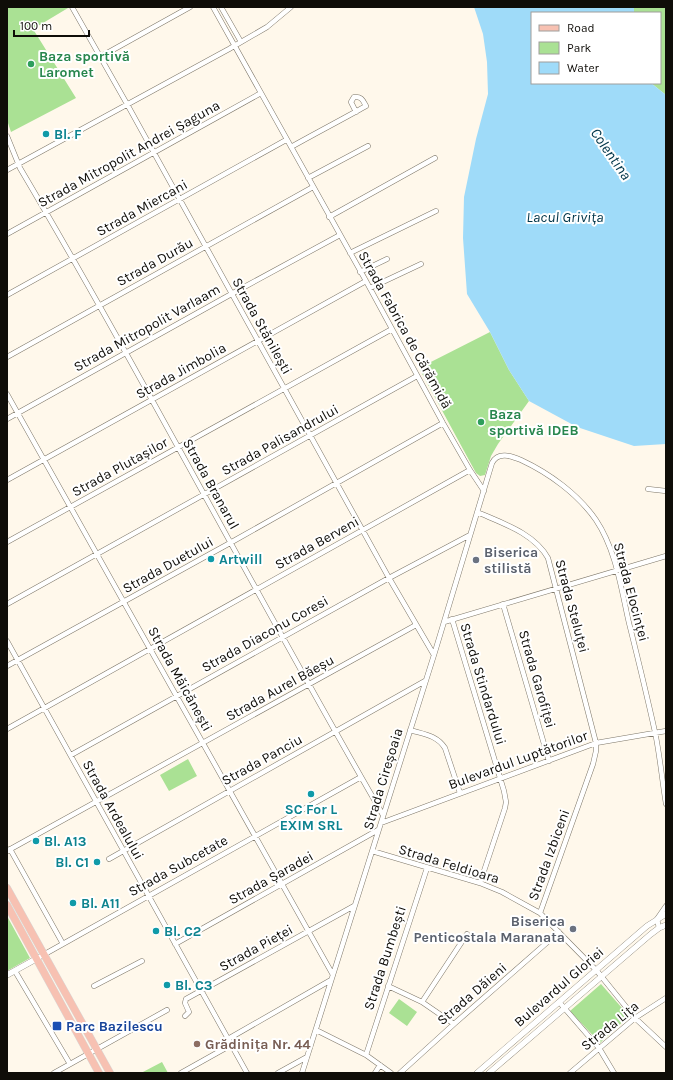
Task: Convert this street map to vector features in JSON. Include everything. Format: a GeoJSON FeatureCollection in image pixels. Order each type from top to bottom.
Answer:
{"type":"FeatureCollection","features":[{"type":"Feature","properties":{"kind":"main road"},"geometry":{"type":"LineString","coordinates":[[7,888],[110,1073]]}},
{"type":"Feature","properties":{"kind":"main road"},"geometry":{"type":"LineString","coordinates":[[7,905],[99,1073]]}},
{"type":"Feature","properties":{"kind":"street"},"geometry":{"type":"LineString","coordinates":[[73,9],[80,7]]}},
{"type":"Feature","properties":{"kind":"street"},"geometry":{"type":"LineString","coordinates":[[100,57],[190,7]]}},
{"type":"Feature","properties":{"kind":"street","name":"Strada Fabrica de Cărămidă"},"geometry":{"type":"LineString","coordinates":[[213,7],[286,140],[331,215],[340,235],[443,423],[484,491]]}},
{"type":"Feature","properties":{"kind":"street"},"geometry":{"type":"LineString","coordinates":[[221,7],[241,42]]}},
{"type":"Feature","properties":{"kind":"street"},"geometry":{"type":"LineString","coordinates":[[7,170],[235,46],[267,26],[291,7]]}},
{"type":"Feature","properties":{"kind":"street","name":"Strada Stănilești"},"geometry":{"type":"LineString","coordinates":[[73,9],[180,199],[205,247],[362,530],[434,655]]}},
{"type":"Feature","properties":{"kind":"street","name":"Strada Mitropolit Andrei Șaguna"},"geometry":{"type":"LineString","coordinates":[[7,234],[261,93]]}},
{"type":"Feature","properties":{"kind":"street"},"geometry":{"type":"LineString","coordinates":[[290,147],[356,112]]}},
{"type":"Feature","properties":{"kind":"street","name":"Strada Branarul"},"geometry":{"type":"LineString","coordinates":[[7,136],[18,164],[126,353],[230,543],[383,815]]}},
{"type":"Feature","properties":{"kind":"street","name":"Strada Miercani"},"geometry":{"type":"LineString","coordinates":[[7,295],[286,140]]}},
{"type":"Feature","properties":{"kind":"street"},"geometry":{"type":"LineString","coordinates":[[308,178],[368,146]]}},
{"type":"Feature","properties":{"kind":"street"},"geometry":{"type":"LineString","coordinates":[[331,215],[434,158]]}},
{"type":"Feature","properties":{"kind":"street","name":"Strada Durău"},"geometry":{"type":"LineString","coordinates":[[7,357],[313,187]]}},
{"type":"Feature","properties":{"kind":"street"},"geometry":{"type":"LineString","coordinates":[[350,253],[436,211]]}},
{"type":"Feature","properties":{"kind":"street","name":"Strada Mitropolit Varlaam"},"geometry":{"type":"LineString","coordinates":[[7,419],[340,235]]}},
{"type":"Feature","properties":{"kind":"street"},"geometry":{"type":"LineString","coordinates":[[360,272],[387,259]]}},
{"type":"Feature","properties":{"kind":"street"},"geometry":{"type":"LineString","coordinates":[[370,288],[421,264]]}},
{"type":"Feature","properties":{"kind":"street","name":"Strada Jimbolia"},"geometry":{"type":"LineString","coordinates":[[7,480],[366,281]]}},
{"type":"Feature","properties":{"kind":"street","name":"Strada Plutașilor"},"geometry":{"type":"LineString","coordinates":[[7,542],[392,329]]}},
{"type":"Feature","properties":{"kind":"street","name":"Strada Palisandrului"},"geometry":{"type":"LineString","coordinates":[[7,604],[417,376]]}},
{"type":"Feature","properties":{"kind":"street","name":"Strada Măicănești"},"geometry":{"type":"LineString","coordinates":[[7,394],[230,790],[308,931],[332,978]]}},
{"type":"Feature","properties":{"kind":"street","name":"Strada Duetului"},"geometry":{"type":"LineString","coordinates":[[7,666],[443,423]]}},
{"type":"Feature","properties":{"kind":"street","name":"Strada Elocinței"},"geometry":{"type":"LineString","coordinates":[[484,491],[494,458],[500,455],[509,456],[520,460],[544,473],[560,484],[588,509],[603,533],[617,570],[655,733],[666,804]]}},
{"type":"Feature","properties":{"kind":"street","name":"Strada Berveni"},"geometry":{"type":"LineString","coordinates":[[7,729],[470,470]]}},
{"type":"Feature","properties":{"kind":"street"},"geometry":{"type":"LineString","coordinates":[[648,489],[666,491]]}},
{"type":"Feature","properties":{"kind":"street","name":"Strada Cireșoaia"},"geometry":{"type":"LineString","coordinates":[[302,1073],[434,655],[484,491]]}},
{"type":"Feature","properties":{"kind":"street","name":"Strada Steluței"},"geometry":{"type":"LineString","coordinates":[[477,512],[518,530],[532,539],[541,547],[548,558],[596,743]]}},
{"type":"Feature","properties":{"kind":"street","name":"Strada Diaconu Coresi"},"geometry":{"type":"LineString","coordinates":[[71,756],[283,636],[470,534]]}},
{"type":"Feature","properties":{"kind":"street"},"geometry":{"type":"LineString","coordinates":[[444,622],[666,556]]}},
{"type":"Feature","properties":{"kind":"street","name":"Strada Garofiței"},"geometry":{"type":"LineString","coordinates":[[503,604],[549,761]]}},
{"type":"Feature","properties":{"kind":"street","name":"Strada Stindardului"},"geometry":{"type":"LineString","coordinates":[[452,619],[505,796],[505,808],[480,883]]}},
{"type":"Feature","properties":{"kind":"street","name":"Strada Aurel Băeșu"},"geometry":{"type":"LineString","coordinates":[[8,850],[416,625]]}},
{"type":"Feature","properties":{"kind":"street","name":"Strada Ardealului"},"geometry":{"type":"LineString","coordinates":[[7,641],[247,1073]]}},
{"type":"Feature","properties":{"kind":"street","name":"Strada Panciu"},"geometry":{"type":"LineString","coordinates":[[108,859],[425,681]]}},
{"type":"Feature","properties":{"kind":"street"},"geometry":{"type":"LineString","coordinates":[[410,730],[436,738],[442,743],[460,793]]}},
{"type":"Feature","properties":{"kind":"street","name":"Bulevardul Luptătorilor"},"geometry":{"type":"LineString","coordinates":[[381,823],[596,743],[666,732]]}},
{"type":"Feature","properties":{"kind":"street","name":"Strada Izbiceni"},"geometry":{"type":"LineString","coordinates":[[596,743],[592,770],[540,913],[597,971],[635,1018],[666,1047]]}},
{"type":"Feature","properties":{"kind":"street","name":"Strada Subcetate"},"geometry":{"type":"LineString","coordinates":[[7,975],[361,777]]}},
{"type":"Feature","properties":{"kind":"street","name":"Strada Șaradei"},"geometry":{"type":"LineString","coordinates":[[175,944],[378,830]]}},
{"type":"Feature","properties":{"kind":"street"},"geometry":{"type":"LineString","coordinates":[[8,850],[63,944]]}},
{"type":"Feature","properties":{"kind":"street","name":"Strada Feldioara"},"geometry":{"type":"LineString","coordinates":[[372,851],[480,883],[502,892],[540,913]]}},
{"type":"Feature","properties":{"kind":"street","name":"Strada Bumbești"},"geometry":{"type":"LineString","coordinates":[[366,1056],[426,868]]}},
{"type":"Feature","properties":{"kind":"street","name":"Strada Pieței"},"geometry":{"type":"LineString","coordinates":[[185,1016],[189,1012],[185,1001],[354,906]]}},
{"type":"Feature","properties":{"kind":"street"},"geometry":{"type":"LineString","coordinates":[[659,928],[657,919],[666,906]]}},
{"type":"Feature","properties":{"kind":"street","name":"Bulevardul Gloriei"},"geometry":{"type":"LineString","coordinates":[[489,1073],[597,971],[657,919],[666,914]]}},
{"type":"Feature","properties":{"kind":"street","name":"Bulevardul Gloriei"},"geometry":{"type":"LineString","coordinates":[[477,1073],[601,976],[645,938],[666,925]]}},
{"type":"Feature","properties":{"kind":"street","name":"Strada Dăieni"},"geometry":{"type":"LineString","coordinates":[[400,1073],[559,932]]}},
{"type":"Feature","properties":{"kind":"street"},"geometry":{"type":"LineString","coordinates":[[422,1002],[467,934]]}},
{"type":"Feature","properties":{"kind":"street"},"geometry":{"type":"LineString","coordinates":[[94,986],[142,961]]}},
{"type":"Feature","properties":{"kind":"street"},"geometry":{"type":"LineString","coordinates":[[15,970],[70,1064]]}},
{"type":"Feature","properties":{"kind":"street"},"geometry":{"type":"LineString","coordinates":[[228,1039],[332,978]]}},
{"type":"Feature","properties":{"kind":"street"},"geometry":{"type":"LineString","coordinates":[[388,986],[422,1002],[454,1024]]}},
{"type":"Feature","properties":{"kind":"street","name":"Strada Lița"},"geometry":{"type":"LineString","coordinates":[[570,1073],[635,1018],[666,998]]}},
{"type":"Feature","properties":{"kind":"street"},"geometry":{"type":"LineString","coordinates":[[562,1005],[599,1048],[614,1073]]}},
{"type":"Feature","properties":{"kind":"street"},"geometry":{"type":"LineString","coordinates":[[54,1073],[167,1010]]}},
{"type":"Feature","properties":{"kind":"street"},"geometry":{"type":"LineString","coordinates":[[316,1030],[366,1056],[391,1073]]}},
{"type":"Feature","properties":{"kind":"street"},"geometry":{"type":"LineString","coordinates":[[181,1073],[231,1045]]}},
{"type":"Feature","properties":{"kind":"street"},"geometry":{"type":"LineString","coordinates":[[278,1073],[307,1057]]}},
{"type":"Feature","properties":{"kind":"street"},"geometry":{"type":"LineString","coordinates":[[375,1073],[380,1065]]}},
{"type":"Feature","properties":{"kind":"green space","name":"Baza sportivă Laromet"},"geometry":{"type":"Polygon","coordinates":[[[7,7],[68,8],[33,29],[76,98],[11,132],[7,120],[7,7]]]}},
{"type":"Feature","properties":{"kind":"green space"},"geometry":{"type":"Polygon","coordinates":[[[634,7],[666,7],[666,95],[652,84],[661,84],[661,12],[634,12],[634,7]]]}},
{"type":"Feature","properties":{"kind":"green space","name":"Baza sportivă IDEB"},"geometry":{"type":"Polygon","coordinates":[[[490,332],[509,370],[529,401],[498,444],[491,456],[485,475],[480,476],[476,473],[419,368],[490,332]]]}},
{"type":"Feature","properties":{"kind":"green space"},"geometry":{"type":"Polygon","coordinates":[[[188,759],[197,776],[169,791],[160,775],[188,759]]]}},
{"type":"Feature","properties":{"kind":"green space"},"geometry":{"type":"Polygon","coordinates":[[[7,916],[30,958],[7,971],[7,916]]]}},
{"type":"Feature","properties":{"kind":"green space"},"geometry":{"type":"Polygon","coordinates":[[[601,984],[629,1016],[600,1043],[570,1011],[601,984]]]}},
{"type":"Feature","properties":{"kind":"green space"},"geometry":{"type":"Polygon","coordinates":[[[399,999],[417,1012],[407,1026],[389,1013],[399,999]]]}},
{"type":"Feature","properties":{"kind":"green space"},"geometry":{"type":"Polygon","coordinates":[[[162,1062],[168,1073],[141,1073],[162,1062]]]}},
{"type":"Feature","properties":{"kind":"water","name":"Lacul Grivița"},"geometry":{"type":"Polygon","coordinates":[[[474,7],[634,7],[634,12],[531,12],[531,84],[652,84],[666,95],[666,444],[634,446],[577,427],[529,401],[509,370],[490,332],[467,294],[463,238],[464,197],[476,139],[488,94],[487,62],[483,34],[474,7]]]}},
{"type":"Feature","properties":{"kind":"place","name":"Baza sportivă Laromet"},"geometry":{"type":"Point","coordinates":[31,64]}},
{"type":"Feature","properties":{"kind":"place","name":"Bl. F"},"geometry":{"type":"Point","coordinates":[46,134]}},
{"type":"Feature","properties":{"kind":"place","name":"Baza sportivă IDEB"},"geometry":{"type":"Point","coordinates":[481,422]}},
{"type":"Feature","properties":{"kind":"place","name":"Artwill"},"geometry":{"type":"Point","coordinates":[211,559]}},
{"type":"Feature","properties":{"kind":"place","name":"Biserica stilistă"},"geometry":{"type":"Point","coordinates":[476,560]}},
{"type":"Feature","properties":{"kind":"place","name":"SC For L EXIM SRL"},"geometry":{"type":"Point","coordinates":[311,794]}},
{"type":"Feature","properties":{"kind":"place","name":"Bl. A13"},"geometry":{"type":"Point","coordinates":[36,841]}},
{"type":"Feature","properties":{"kind":"place","name":"Bl. C1"},"geometry":{"type":"Point","coordinates":[97,862]}},
{"type":"Feature","properties":{"kind":"place","name":"Bl. A11"},"geometry":{"type":"Point","coordinates":[73,903]}},
{"type":"Feature","properties":{"kind":"place","name":"Biserica Penticostala Maranata"},"geometry":{"type":"Point","coordinates":[573,929]}},
{"type":"Feature","properties":{"kind":"place","name":"Bl. C2"},"geometry":{"type":"Point","coordinates":[156,931]}},
{"type":"Feature","properties":{"kind":"place","name":"Bl. C3"},"geometry":{"type":"Point","coordinates":[167,985]}},
{"type":"Feature","properties":{"kind":"place","name":"Parc Bazilescu"},"geometry":{"type":"Point","coordinates":[57,1026]}},
{"type":"Feature","properties":{"kind":"place","name":"Grădinița Nr. 44"},"geometry":{"type":"Point","coordinates":[197,1044]}},
{"type":"Feature","properties":{"kind":"water label","name":"Colentina"},"geometry":{"type":"Point","coordinates":[611,154]}}]}
